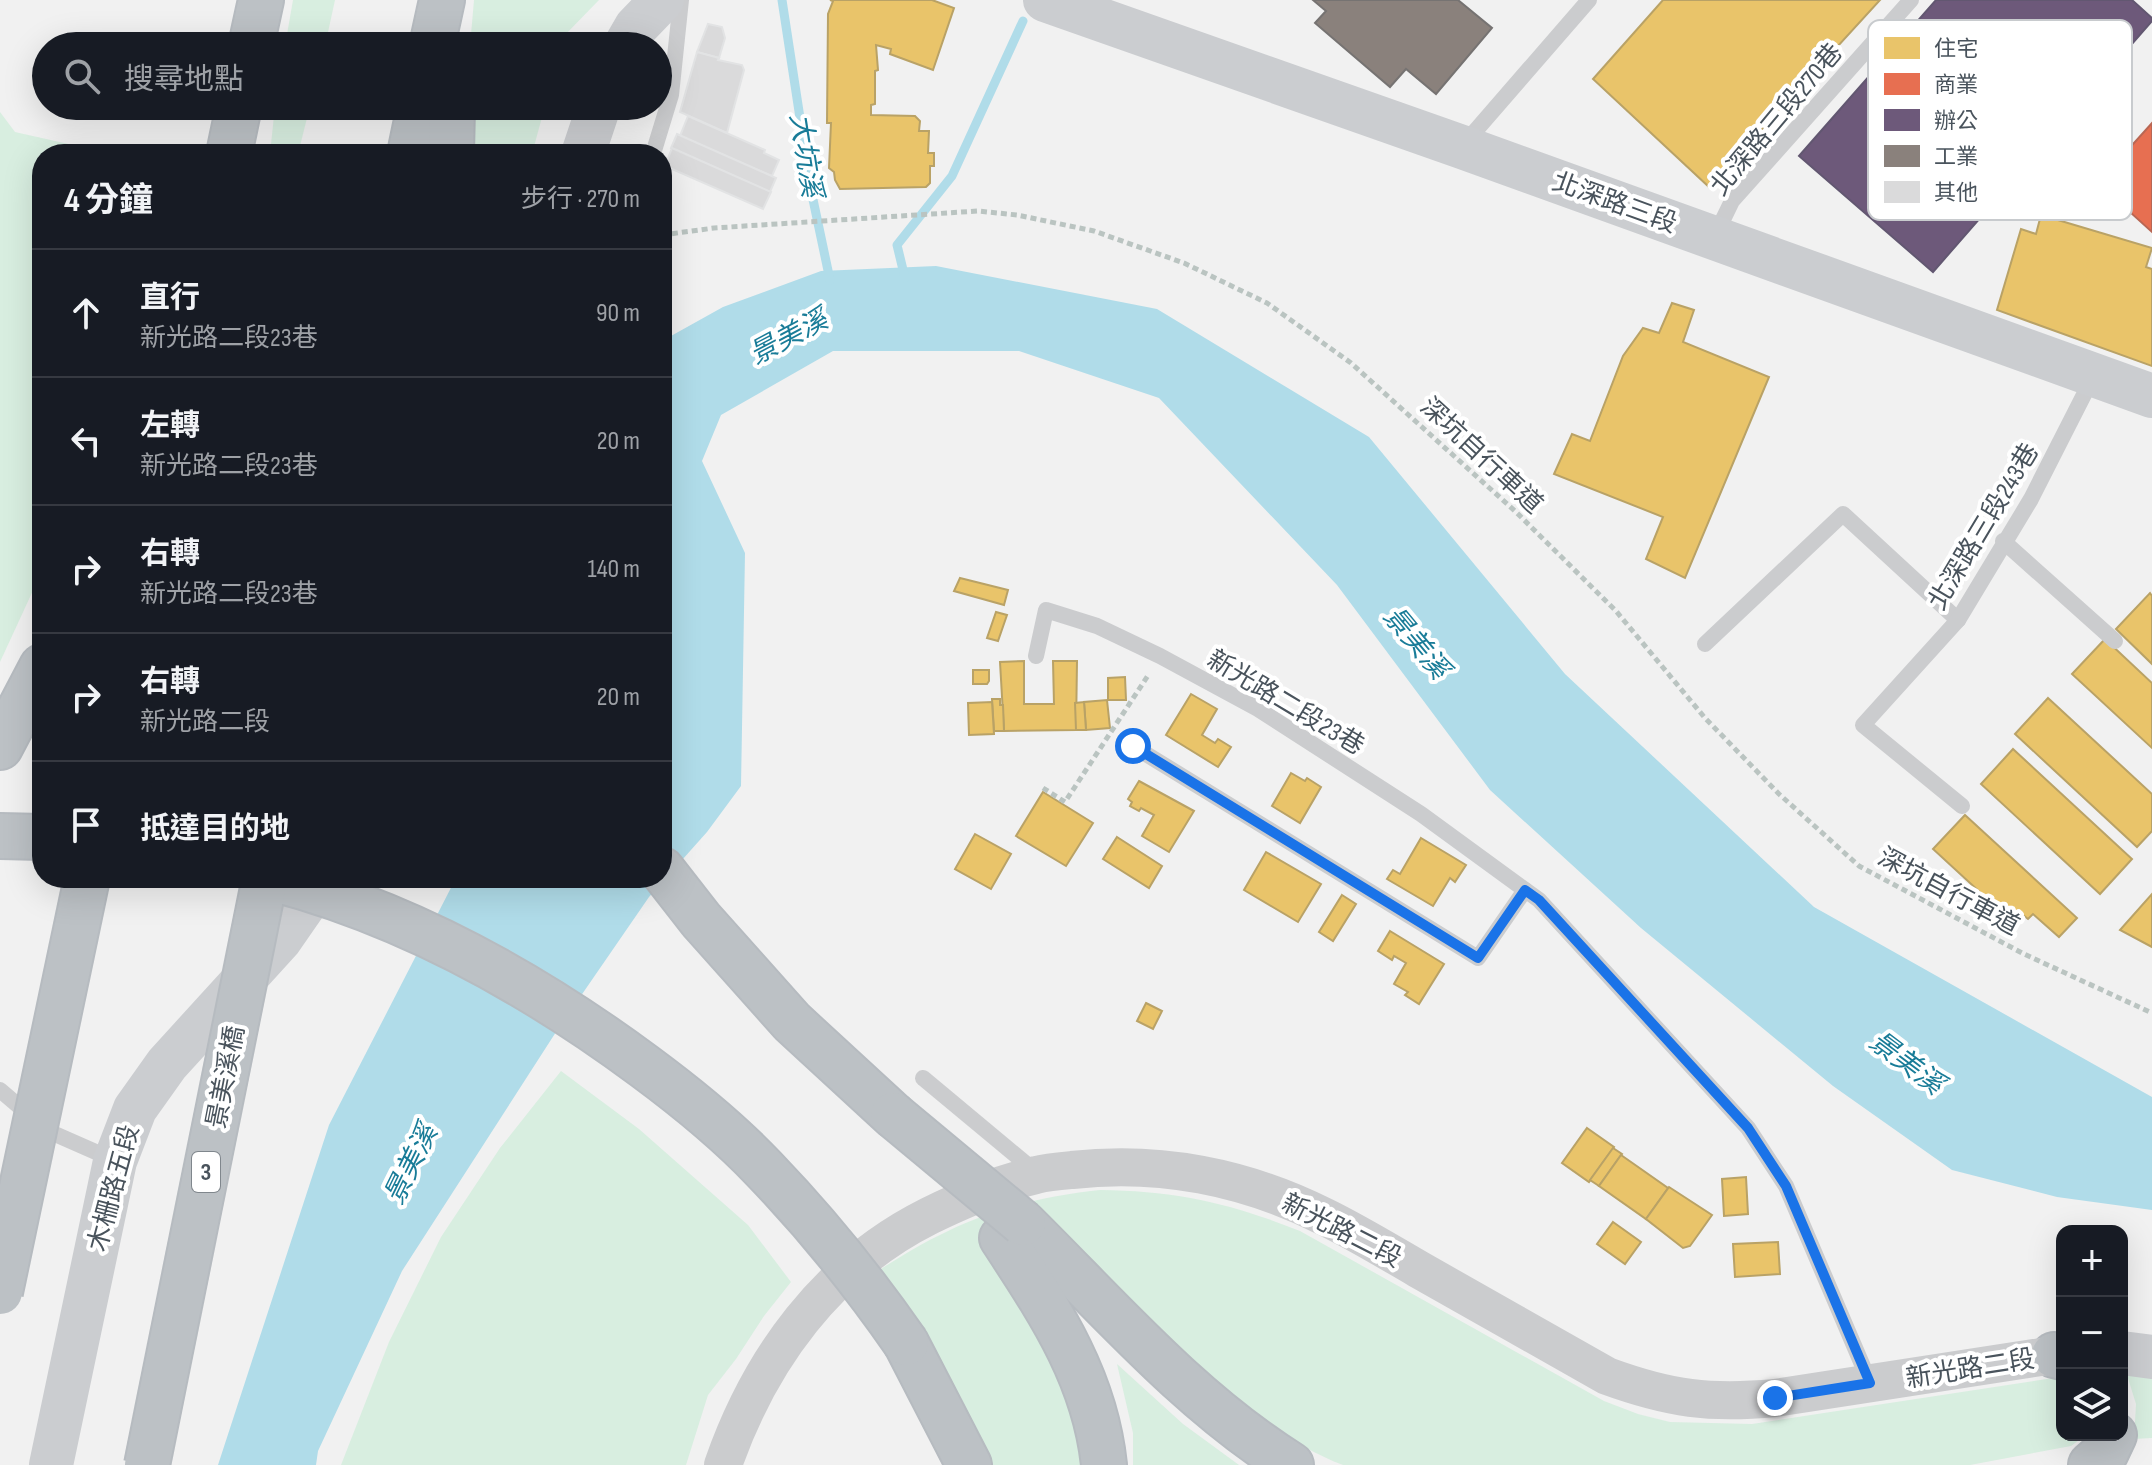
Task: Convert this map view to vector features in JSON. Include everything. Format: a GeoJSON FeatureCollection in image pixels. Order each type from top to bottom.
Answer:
{"type":"FeatureCollection","features":[{"type":"Feature","properties":{"kind":"highway"},"geometry":{"type":"LineString","coordinates":[[254,32],[261,0]]}},
{"type":"Feature","properties":{"kind":"highway"},"geometry":{"type":"LineString","coordinates":[[435,32],[442,0]]}},
{"type":"Feature","properties":{"kind":"highway"},"geometry":{"type":"LineString","coordinates":[[459,32],[463,0]]}},
{"type":"Feature","properties":{"kind":"highway"},"geometry":{"type":"LineString","coordinates":[[231,144],[236,120]]}},
{"type":"Feature","properties":{"kind":"highway"},"geometry":{"type":"LineString","coordinates":[[412,144],[417,120]]}},
{"type":"Feature","properties":{"kind":"highway"},"geometry":{"type":"LineString","coordinates":[[451,144],[452,120]]}},
{"type":"Feature","properties":{"kind":"highway"},"geometry":{"type":"LineString","coordinates":[[0,747],[32,686]]}},
{"type":"Feature","properties":{"kind":"highway"},"geometry":{"type":"LineString","coordinates":[[0,836],[32,837]]}},
{"type":"Feature","properties":{"kind":"highway"},"geometry":{"type":"LineString","coordinates":[[672,883],[792,1022],[1012,1230],[1253,1441],[1291,1465]]}},
{"type":"Feature","properties":{"kind":"highway"},"geometry":{"type":"LineString","coordinates":[[0,1292],[85,888]]}},
{"type":"Feature","properties":{"kind":"highway","name":"景美溪橋"},"geometry":{"type":"LineString","coordinates":[[147,1465],[263,888]]}},
{"type":"Feature","properties":{"kind":"highway"},"geometry":{"type":"LineString","coordinates":[[309,888],[458,949],[532,990],[688,1099],[762,1166],[815,1224],[874,1297],[906,1343],[969,1465]]}},
{"type":"Feature","properties":{"kind":"highway"},"geometry":{"type":"LineString","coordinates":[[1012,1230],[1085,1383],[1104,1465]]}},
{"type":"Feature","properties":{"kind":"highway"},"geometry":{"type":"LineString","coordinates":[[2091,1465],[2106,1452],[2111,1441]]}},
{"type":"Feature","properties":{"kind":"main road"},"geometry":{"type":"LineString","coordinates":[[633,32],[662,0]]}},
{"type":"Feature","properties":{"kind":"main road","name":"北深路三段"},"geometry":{"type":"LineString","coordinates":[[1060,5],[2152,396]]}},
{"type":"Feature","properties":{"kind":"main road"},"geometry":{"type":"LineString","coordinates":[[586,144],[594,120]]}},
{"type":"Feature","properties":{"kind":"main road","name":"木柵路五段"},"geometry":{"type":"LineString","coordinates":[[51,1465],[115,1161],[135,1109],[167,1064],[280,940],[316,888]]}},
{"type":"Feature","properties":{"kind":"main road"},"geometry":{"type":"LineString","coordinates":[[2128,1354],[2152,1357]]}},
{"type":"Feature","properties":{"kind":"street","name":"新光路二段"},"geometry":{"type":"LineString","coordinates":[[723,1465],[747,1405],[782,1344],[832,1285],[866,1254],[915,1224],[973,1195],[1038,1174],[1101,1167],[1163,1168],[1212,1175],[1264,1191],[1323,1215],[1607,1376],[1686,1399],[1731,1402],[1775,1398],[2056,1355]]}},
{"type":"Feature","properties":{"kind":"lane"},"geometry":{"type":"LineString","coordinates":[[672,86],[681,0]]}},
{"type":"Feature","properties":{"kind":"lane"},"geometry":{"type":"LineString","coordinates":[[1462,147],[1589,0]]}},
{"type":"Feature","properties":{"kind":"lane","name":"北深路三段270巷"},"geometry":{"type":"LineString","coordinates":[[1893,20],[1911,0]]}},
{"type":"Feature","properties":{"kind":"lane","name":"北深路三段270巷"},"geometry":{"type":"LineString","coordinates":[[1715,238],[1732,201],[1868,48]]}},
{"type":"Feature","properties":{"kind":"lane"},"geometry":{"type":"LineString","coordinates":[[656,144],[663,120]]}},
{"type":"Feature","properties":{"kind":"lane","name":"北深路三段243巷"},"geometry":{"type":"LineString","coordinates":[[1962,806],[1863,725],[1958,620],[2031,499],[2094,376]]}},
{"type":"Feature","properties":{"kind":"lane"},"geometry":{"type":"LineString","coordinates":[[1705,644],[1843,514],[1958,620]]}},
{"type":"Feature","properties":{"kind":"lane"},"geometry":{"type":"LineString","coordinates":[[2003,541],[2115,641]]}},
{"type":"Feature","properties":{"kind":"lane","name":"新光路二段23巷"},"geometry":{"type":"LineString","coordinates":[[1036,656],[1046,610],[1097,626],[1160,656],[1258,709],[1421,814],[1539,900],[1748,1128],[1786,1186],[1870,1383]]}},
{"type":"Feature","properties":{"kind":"lane"},"geometry":{"type":"LineString","coordinates":[[1133,746],[1478,958],[1525,890]]}},
{"type":"Feature","properties":{"kind":"lane"},"geometry":{"type":"LineString","coordinates":[[923,1078],[1038,1174]]}},
{"type":"Feature","properties":{"kind":"lane"},"geometry":{"type":"LineString","coordinates":[[0,1090],[48,1131],[115,1161]]}},
{"type":"Feature","properties":{"kind":"path","name":"深坑自行車道"},"geometry":{"type":"LineString","coordinates":[[672,234],[714,228],[978,211],[1017,215],[1094,231],[1184,263],[1267,303],[1351,363],[1516,512],[1616,611],[1705,718],[1779,794],[1859,866],[2024,954],[2152,1013]]}},
{"type":"Feature","properties":{"kind":"path"},"geometry":{"type":"LineString","coordinates":[[1043,788],[1065,802],[1160,656]]}},
{"type":"Feature","properties":{"kind":"green space"},"geometry":{"type":"Polygon","coordinates":[[[293,0],[335,0],[328,32],[287,32],[293,0]]]}},
{"type":"Feature","properties":{"kind":"green space"},"geometry":{"type":"Polygon","coordinates":[[[474,0],[599,0],[568,32],[471,32],[474,0]]]}},
{"type":"Feature","properties":{"kind":"green space"},"geometry":{"type":"Polygon","coordinates":[[[0,112],[15,132],[68,144],[32,144],[32,593],[0,662],[0,112]]]}},
{"type":"Feature","properties":{"kind":"green space"},"geometry":{"type":"Polygon","coordinates":[[[274,120],[306,120],[300,144],[271,144],[274,120]]]}},
{"type":"Feature","properties":{"kind":"green space"},"geometry":{"type":"Polygon","coordinates":[[[464,120],[541,120],[535,144],[464,144],[464,120]]]}},
{"type":"Feature","properties":{"kind":"green space"},"geometry":{"type":"Polygon","coordinates":[[[561,1071],[639,1129],[748,1225],[791,1282],[708,1395],[686,1465],[341,1465],[389,1342],[441,1237],[500,1148],[561,1071]]]}},
{"type":"Feature","properties":{"kind":"green space"},"geometry":{"type":"Polygon","coordinates":[[[1100,1190],[1178,1196],[1226,1206],[1300,1231],[1604,1401],[1670,1422],[1752,1424],[2056,1378],[2056,1441],[2078,1441],[2071,1446],[1970,1465],[1343,1465],[1287,1437],[1212,1380],[1040,1211],[1058,1370],[1081,1435],[1086,1465],[992,1465],[984,1447],[872,1275],[927,1242],[980,1217],[1067,1194],[1100,1190]]]}},
{"type":"Feature","properties":{"kind":"green space"},"geometry":{"type":"Polygon","coordinates":[[[1117,1364],[1183,1424],[1239,1465],[1133,1465],[1133,1433],[1117,1364]]]}},
{"type":"Feature","properties":{"kind":"green space"},"geometry":{"type":"Polygon","coordinates":[[[2128,1375],[2152,1378],[2152,1438],[2134,1439],[2136,1404],[2128,1375]]]}},
{"type":"Feature","properties":{"kind":"water","name":"景美溪"},"geometry":{"type":"Polygon","coordinates":[[[936,266],[1157,309],[1369,437],[1565,674],[1814,907],[2152,1097],[2152,1210],[2057,1197],[1952,1170],[1833,1086],[1641,928],[1490,790],[1337,585],[1159,398],[1019,351],[833,351],[721,415],[702,461],[745,553],[741,786],[707,832],[672,871],[672,335],[723,307],[821,271],[936,266]]]}},
{"type":"Feature","properties":{"kind":"water","name":"景美溪"},"geometry":{"type":"Polygon","coordinates":[[[451,888],[657,888],[556,1032],[402,1271],[318,1451],[316,1465],[218,1465],[329,1125],[451,888]]]}},
{"type":"Feature","properties":{"kind":"building: 住宅"},"geometry":{"type":"Polygon","coordinates":[[[830,0],[932,0],[954,8],[933,70],[890,54],[891,49],[876,45],[878,70],[875,71],[875,104],[871,105],[871,115],[915,116],[920,121],[919,131],[929,131],[928,153],[934,153],[934,166],[930,166],[930,183],[926,187],[840,189],[835,180],[834,172],[829,168],[831,123],[827,123],[828,14],[833,1],[830,0]]]}},
{"type":"Feature","properties":{"kind":"building: 住宅"},"geometry":{"type":"Polygon","coordinates":[[[1663,0],[1880,0],[1709,187],[1593,79],[1663,0]]]}},
{"type":"Feature","properties":{"kind":"building: 住宅"},"geometry":{"type":"Polygon","coordinates":[[[2040,220],[2058,220],[2152,248],[2146,267],[2152,269],[2152,366],[1997,310],[2021,229],[2036,234],[2040,220]]]}},
{"type":"Feature","properties":{"kind":"building: 住宅"},"geometry":{"type":"Polygon","coordinates":[[[1672,303],[1694,310],[1683,342],[1769,377],[1685,578],[1646,559],[1663,517],[1554,474],[1572,434],[1590,441],[1623,356],[1643,328],[1659,333],[1672,303]]]}},
{"type":"Feature","properties":{"kind":"building: 住宅"},"geometry":{"type":"Polygon","coordinates":[[[960,578],[1008,590],[1004,605],[954,591],[960,578]]]}},
{"type":"Feature","properties":{"kind":"building: 住宅"},"geometry":{"type":"Polygon","coordinates":[[[2150,593],[2152,596],[2152,664],[2116,629],[2150,593]]]}},
{"type":"Feature","properties":{"kind":"building: 住宅"},"geometry":{"type":"Polygon","coordinates":[[[996,612],[1007,615],[998,641],[987,638],[996,612]]]}},
{"type":"Feature","properties":{"kind":"building: 住宅"},"geometry":{"type":"Polygon","coordinates":[[[2105,639],[2152,683],[2152,748],[2072,674],[2105,639]]]}},
{"type":"Feature","properties":{"kind":"building: 住宅"},"geometry":{"type":"Polygon","coordinates":[[[1024,661],[1024,704],[1054,704],[1053,661],[1077,661],[1076,730],[1004,731],[1000,662],[1024,661]]]}},
{"type":"Feature","properties":{"kind":"building: 住宅"},"geometry":{"type":"Polygon","coordinates":[[[973,670],[989,670],[987,684],[973,684],[973,670]]]}},
{"type":"Feature","properties":{"kind":"building: 住宅"},"geometry":{"type":"Polygon","coordinates":[[[1125,677],[1126,700],[1108,700],[1108,678],[1125,677]]]}},
{"type":"Feature","properties":{"kind":"building: 住宅"},"geometry":{"type":"Polygon","coordinates":[[[1191,694],[1217,709],[1202,735],[1215,743],[1218,739],[1231,747],[1218,767],[1166,735],[1191,694]]]}},
{"type":"Feature","properties":{"kind":"building: 住宅"},"geometry":{"type":"Polygon","coordinates":[[[2048,698],[2152,794],[2152,831],[2137,847],[2015,734],[2048,698]]]}},
{"type":"Feature","properties":{"kind":"building: 住宅"},"geometry":{"type":"Polygon","coordinates":[[[992,699],[1000,699],[1000,705],[1003,705],[1004,731],[994,731],[992,699]]]}},
{"type":"Feature","properties":{"kind":"building: 住宅"},"geometry":{"type":"Polygon","coordinates":[[[1107,700],[1110,728],[1086,730],[1084,702],[1107,700]]]}},
{"type":"Feature","properties":{"kind":"building: 住宅"},"geometry":{"type":"Polygon","coordinates":[[[992,702],[994,734],[969,735],[968,703],[992,702]]]}},
{"type":"Feature","properties":{"kind":"building: 住宅"},"geometry":{"type":"Polygon","coordinates":[[[1084,702],[1086,730],[1076,730],[1075,703],[1084,702]]]}},
{"type":"Feature","properties":{"kind":"building: 住宅"},"geometry":{"type":"Polygon","coordinates":[[[2013,749],[2132,859],[2100,894],[1981,784],[2013,749]]]}},
{"type":"Feature","properties":{"kind":"building: 住宅"},"geometry":{"type":"Polygon","coordinates":[[[1291,773],[1321,787],[1300,823],[1272,806],[1291,773]]]}},
{"type":"Feature","properties":{"kind":"building: 住宅"},"geometry":{"type":"Polygon","coordinates":[[[1139,781],[1194,811],[1169,852],[1142,836],[1154,815],[1130,806],[1132,802],[1128,799],[1139,781]]]}},
{"type":"Feature","properties":{"kind":"building: 住宅"},"geometry":{"type":"Polygon","coordinates":[[[1043,792],[1093,823],[1066,866],[1016,836],[1043,792]]]}},
{"type":"Feature","properties":{"kind":"building: 住宅"},"geometry":{"type":"Polygon","coordinates":[[[1965,815],[2077,918],[2059,937],[2033,914],[2028,919],[2023,915],[2018,920],[2012,915],[2008,918],[1933,849],[1965,815]]]}},
{"type":"Feature","properties":{"kind":"building: 住宅"},"geometry":{"type":"Polygon","coordinates":[[[975,834],[1011,854],[991,889],[955,869],[975,834]]]}},
{"type":"Feature","properties":{"kind":"building: 住宅"},"geometry":{"type":"Polygon","coordinates":[[[1117,837],[1162,866],[1149,888],[1103,859],[1117,837]]]}},
{"type":"Feature","properties":{"kind":"building: 住宅"},"geometry":{"type":"Polygon","coordinates":[[[1421,838],[1466,865],[1455,882],[1450,878],[1433,906],[1387,879],[1393,870],[1400,874],[1421,838]]]}},
{"type":"Feature","properties":{"kind":"building: 住宅"},"geometry":{"type":"Polygon","coordinates":[[[1266,852],[1321,884],[1298,922],[1244,890],[1266,852]]]}},
{"type":"Feature","properties":{"kind":"building: 住宅"},"geometry":{"type":"Polygon","coordinates":[[[2152,894],[2152,947],[2120,930],[2152,894]]]}},
{"type":"Feature","properties":{"kind":"building: 住宅"},"geometry":{"type":"Polygon","coordinates":[[[1342,895],[1356,904],[1333,941],[1319,932],[1342,895]]]}},
{"type":"Feature","properties":{"kind":"building: 住宅"},"geometry":{"type":"Polygon","coordinates":[[[1390,931],[1444,964],[1419,1004],[1405,995],[1408,992],[1394,984],[1406,963],[1394,956],[1392,960],[1378,951],[1390,931]]]}},
{"type":"Feature","properties":{"kind":"building: 住宅"},"geometry":{"type":"Polygon","coordinates":[[[1146,1003],[1162,1011],[1153,1029],[1137,1021],[1146,1003]]]}},
{"type":"Feature","properties":{"kind":"building: 住宅"},"geometry":{"type":"Polygon","coordinates":[[[1587,1128],[1614,1147],[1589,1182],[1562,1163],[1587,1128]]]}},
{"type":"Feature","properties":{"kind":"building: 住宅"},"geometry":{"type":"Polygon","coordinates":[[[1613,1148],[1622,1154],[1599,1186],[1590,1180],[1613,1148]]]}},
{"type":"Feature","properties":{"kind":"building: 住宅"},"geometry":{"type":"Polygon","coordinates":[[[1621,1155],[1668,1188],[1646,1219],[1599,1186],[1621,1155]]]}},
{"type":"Feature","properties":{"kind":"building: 住宅"},"geometry":{"type":"Polygon","coordinates":[[[1746,1177],[1748,1214],[1724,1216],[1722,1179],[1746,1177]]]}},
{"type":"Feature","properties":{"kind":"building: 住宅"},"geometry":{"type":"Polygon","coordinates":[[[1669,1187],[1712,1215],[1690,1246],[1683,1248],[1646,1219],[1669,1187]]]}},
{"type":"Feature","properties":{"kind":"building: 住宅"},"geometry":{"type":"Polygon","coordinates":[[[1613,1222],[1641,1242],[1625,1264],[1597,1244],[1613,1222]]]}},
{"type":"Feature","properties":{"kind":"building: 住宅"},"geometry":{"type":"Polygon","coordinates":[[[1778,1242],[1780,1274],[1735,1277],[1733,1244],[1778,1242]]]}},
{"type":"Feature","properties":{"kind":"building: 商業"},"geometry":{"type":"Polygon","coordinates":[[[2152,123],[2152,232],[2132,214],[2132,145],[2152,123]]]}},
{"type":"Feature","properties":{"kind":"building: 辦公"},"geometry":{"type":"Polygon","coordinates":[[[1936,0],[2132,0],[2152,18],[2132,44],[2132,20],[1918,20],[1936,0]]]}},
{"type":"Feature","properties":{"kind":"building: 辦公"},"geometry":{"type":"Polygon","coordinates":[[[1868,77],[1868,216],[1799,156],[1868,77]]]}},
{"type":"Feature","properties":{"kind":"building: 辦公"},"geometry":{"type":"Polygon","coordinates":[[[1873,220],[1978,220],[1933,272],[1873,220]]]}},
{"type":"Feature","properties":{"kind":"building: 工業"},"geometry":{"type":"Polygon","coordinates":[[[1313,0],[1458,0],[1492,28],[1436,94],[1406,69],[1390,87],[1315,23],[1326,11],[1313,0]]]}},
{"type":"Feature","properties":{"kind":"building: 其他"},"geometry":{"type":"Polygon","coordinates":[[[708,24],[722,27],[725,38],[719,58],[697,52],[708,24]]]}},
{"type":"Feature","properties":{"kind":"building: 其他"},"geometry":{"type":"Polygon","coordinates":[[[697,52],[742,65],[744,70],[727,133],[680,112],[697,52]]]}},
{"type":"Feature","properties":{"kind":"building: 其他"},"geometry":{"type":"Polygon","coordinates":[[[688,116],[765,150],[764,153],[779,160],[772,176],[680,136],[688,116]]]}},
{"type":"Feature","properties":{"kind":"building: 其他"},"geometry":{"type":"Polygon","coordinates":[[[677,134],[776,178],[770,192],[672,148],[677,134]]]}},
{"type":"Feature","properties":{"kind":"building: 其他"},"geometry":{"type":"Polygon","coordinates":[[[672,148],[771,192],[763,209],[672,169],[672,148]]]}},
{"type":"Feature","properties":{"kind":"waterway","name":"大坑溪"},"geometry":{"type":"LineString","coordinates":[[782,0],[811,190],[830,280]]}},
{"type":"Feature","properties":{"kind":"waterway"},"geometry":{"type":"LineString","coordinates":[[905,278],[897,245],[952,176],[1023,21]]}},
{"type":"Feature","properties":{"kind":"route"},"geometry":{"type":"LineString","coordinates":[[1133,746],[1478,958],[1525,890],[1539,900],[1748,1128],[1786,1186],[1870,1383],[1775,1398]]}}]}
